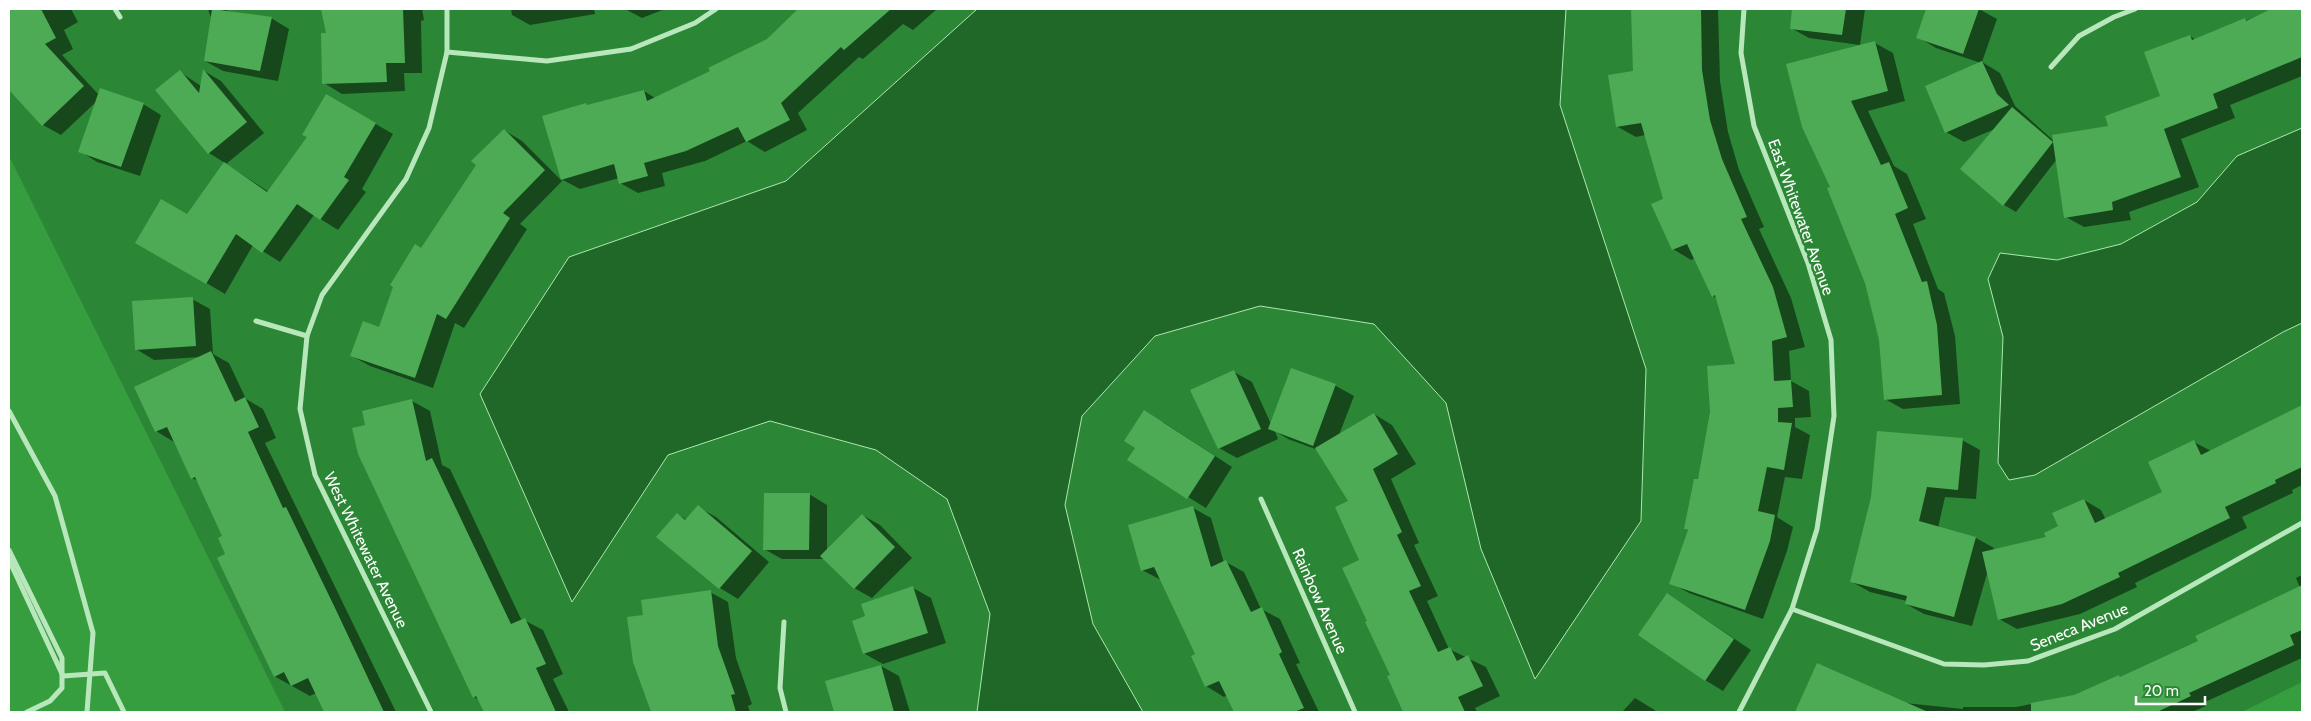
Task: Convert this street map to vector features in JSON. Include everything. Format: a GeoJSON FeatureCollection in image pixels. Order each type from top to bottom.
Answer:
{"type":"FeatureCollection","features":[{"type":"Feature","properties":{"kind":"street"},"geometry":{"type":"LineString","coordinates":[[115,9],[120,17]]}},
{"type":"Feature","properties":{"kind":"street","name":"West Whitewater Avenue"},"geometry":{"type":"LineString","coordinates":[[432,712],[315,475],[300,409],[306,336],[322,296],[406,179],[429,128],[446,52],[447,9]]}},
{"type":"Feature","properties":{"kind":"street"},"geometry":{"type":"LineString","coordinates":[[446,52],[547,61],[631,49],[695,22],[716,9]]}},
{"type":"Feature","properties":{"kind":"street","name":"East Whitewater Avenue"},"geometry":{"type":"LineString","coordinates":[[1739,712],[1792,609],[1817,529],[1834,416],[1831,340],[1808,263],[1754,126],[1741,53],[1744,9]]}},
{"type":"Feature","properties":{"kind":"street"},"geometry":{"type":"LineString","coordinates":[[2051,67],[2080,36],[2114,17],[2135,9]]}},
{"type":"Feature","properties":{"kind":"street"},"geometry":{"type":"LineString","coordinates":[[256,321],[306,336]]}},
{"type":"Feature","properties":{"kind":"street"},"geometry":{"type":"LineString","coordinates":[[9,411],[55,496],[93,633],[87,712]]}},
{"type":"Feature","properties":{"kind":"street","name":"Rainbow Avenue"},"geometry":{"type":"LineString","coordinates":[[1262,499],[1355,712]]}},
{"type":"Feature","properties":{"kind":"street","name":"Seneca Avenue"},"geometry":{"type":"LineString","coordinates":[[1792,609],[1944,664],[1984,665],[2028,661],[2115,629],[2302,523]]}},
{"type":"Feature","properties":{"kind":"street"},"geometry":{"type":"LineString","coordinates":[[9,550],[62,658],[62,688],[50,701],[27,712]]}},
{"type":"Feature","properties":{"kind":"street"},"geometry":{"type":"LineString","coordinates":[[9,560],[63,676]]}},
{"type":"Feature","properties":{"kind":"street"},"geometry":{"type":"LineString","coordinates":[[784,622],[780,688],[786,712]]}},
{"type":"Feature","properties":{"kind":"street"},"geometry":{"type":"LineString","coordinates":[[63,676],[105,673],[124,712]]}},
{"type":"Feature","properties":{"kind":"shaded area"},"geometry":{"type":"Polygon","coordinates":[[[977,9],[1566,9],[1560,105],[1646,369],[1641,521],[1535,679],[1481,549],[1446,403],[1374,324],[1260,306],[1155,336],[1082,416],[1065,505],[1093,624],[1143,712],[977,712],[990,614],[947,499],[876,450],[770,421],[668,455],[572,602],[480,394],[569,257],[786,181],[977,9]]]}},
{"type":"Feature","properties":{"kind":"shaded area"},"geometry":{"type":"Polygon","coordinates":[[[2302,128],[2302,323],[2283,332],[2035,475],[2009,480],[1998,463],[2003,337],[1988,279],[2000,253],[2057,260],[2121,244],[2197,202],[2237,156],[2302,128]]]}},
{"type":"Feature","properties":{"kind":"shaded area"},"geometry":{"type":"Polygon","coordinates":[[[9,156],[285,712],[9,712],[9,156]]]}},
{"type":"Feature","properties":{"kind":"shaded area"},"geometry":{"type":"Polygon","coordinates":[[[2302,682],[2302,712],[2242,712],[2302,682]]]}},
{"type":"Feature","properties":{"kind":"building"},"geometry":{"type":"Polygon","coordinates":[[[9,9],[41,9],[56,38],[45,44],[84,86],[42,126],[9,90],[9,9]]]}},
{"type":"Feature","properties":{"kind":"building"},"geometry":{"type":"Polygon","coordinates":[[[212,9],[272,17],[260,71],[204,61],[212,9]]]}},
{"type":"Feature","properties":{"kind":"building"},"geometry":{"type":"Polygon","coordinates":[[[321,9],[403,9],[405,63],[386,63],[387,82],[322,84],[321,33],[326,33],[321,9]]]}},
{"type":"Feature","properties":{"kind":"building"},"geometry":{"type":"Polygon","coordinates":[[[798,9],[891,9],[844,50],[841,47],[781,103],[790,120],[746,142],[738,127],[686,151],[644,163],[648,176],[619,184],[614,164],[561,180],[542,116],[586,103],[587,105],[644,90],[647,101],[710,71],[708,68],[767,39],[798,9]]]}},
{"type":"Feature","properties":{"kind":"building"},"geometry":{"type":"Polygon","coordinates":[[[1631,9],[1701,9],[1702,70],[1710,120],[1722,159],[1747,217],[1741,219],[1773,287],[1787,337],[1772,341],[1774,381],[1791,380],[1793,407],[1778,408],[1778,422],[1792,423],[1784,470],[1767,467],[1758,511],[1775,515],[1770,541],[1745,610],[1669,584],[1688,530],[1684,529],[1694,479],[1698,479],[1710,412],[1707,366],[1735,364],[1715,295],[1712,297],[1687,244],[1672,250],[1651,204],[1663,199],[1641,123],[1616,127],[1608,75],[1633,71],[1631,9]]]}},
{"type":"Feature","properties":{"kind":"building"},"geometry":{"type":"Polygon","coordinates":[[[1792,9],[1846,9],[1842,35],[1790,29],[1792,9]]]}},
{"type":"Feature","properties":{"kind":"building"},"geometry":{"type":"Polygon","coordinates":[[[1926,9],[1979,9],[1963,54],[1916,38],[1926,9]]]}},
{"type":"Feature","properties":{"kind":"building"},"geometry":{"type":"Polygon","coordinates":[[[2271,9],[2302,9],[2302,57],[2213,94],[2218,108],[2164,129],[2181,177],[2112,202],[2113,210],[2064,218],[2052,135],[2108,126],[2105,116],[2160,96],[2144,52],[2190,35],[2192,40],[2245,18],[2246,21],[2271,9]]]}},
{"type":"Feature","properties":{"kind":"building"},"geometry":{"type":"Polygon","coordinates":[[[1875,41],[1888,91],[1851,101],[1881,165],[1889,162],[1908,208],[1895,214],[1922,282],[1927,281],[1937,325],[1942,395],[1884,400],[1879,340],[1865,283],[1827,188],[1830,187],[1802,127],[1786,64],[1875,41]]]}},
{"type":"Feature","properties":{"kind":"building"},"geometry":{"type":"Polygon","coordinates":[[[1982,61],[1997,94],[2009,105],[1945,133],[1925,86],[1982,61]]]}},
{"type":"Feature","properties":{"kind":"building"},"geometry":{"type":"Polygon","coordinates":[[[203,69],[247,122],[208,154],[155,90],[180,70],[199,93],[203,69]]]}},
{"type":"Feature","properties":{"kind":"building"},"geometry":{"type":"Polygon","coordinates":[[[100,88],[144,103],[121,167],[78,152],[100,88]]]}},
{"type":"Feature","properties":{"kind":"building"},"geometry":{"type":"Polygon","coordinates":[[[326,94],[376,123],[344,177],[349,180],[320,220],[297,204],[262,253],[236,234],[206,284],[135,243],[161,199],[187,214],[224,162],[267,192],[307,137],[302,135],[326,94]]]}},
{"type":"Feature","properties":{"kind":"building"},"geometry":{"type":"Polygon","coordinates":[[[2012,107],[2053,142],[2003,206],[1960,169],[2012,107]]]}},
{"type":"Feature","properties":{"kind":"building"},"geometry":{"type":"Polygon","coordinates":[[[504,129],[545,170],[503,213],[510,218],[446,319],[437,314],[415,378],[350,356],[363,321],[379,327],[393,287],[390,285],[415,244],[421,248],[476,165],[471,161],[504,129]]]}},
{"type":"Feature","properties":{"kind":"building"},"geometry":{"type":"Polygon","coordinates":[[[193,297],[196,346],[135,350],[132,301],[193,297]]]}},
{"type":"Feature","properties":{"kind":"building"},"geometry":{"type":"Polygon","coordinates":[[[211,351],[235,402],[245,397],[259,427],[248,432],[283,508],[286,507],[384,712],[324,712],[308,678],[291,686],[284,672],[274,677],[217,558],[225,554],[218,538],[222,536],[195,477],[191,479],[167,427],[155,432],[134,387],[211,351]]]}},
{"type":"Feature","properties":{"kind":"building"},"geometry":{"type":"Polygon","coordinates":[[[1291,368],[1336,384],[1313,446],[1268,429],[1291,368]]]}},
{"type":"Feature","properties":{"kind":"building"},"geometry":{"type":"Polygon","coordinates":[[[1234,370],[1261,429],[1218,449],[1190,390],[1234,370]]]}},
{"type":"Feature","properties":{"kind":"building"},"geometry":{"type":"Polygon","coordinates":[[[412,399],[426,461],[432,458],[511,624],[525,618],[546,664],[536,668],[556,712],[484,712],[476,696],[473,698],[358,454],[352,428],[365,425],[362,411],[412,399]]]}},
{"type":"Feature","properties":{"kind":"building"},"geometry":{"type":"Polygon","coordinates":[[[2302,405],[2302,467],[2275,480],[2276,483],[2225,507],[2230,518],[2118,573],[2120,577],[2062,604],[1998,620],[1982,552],[2046,537],[2044,533],[2058,526],[2052,513],[2084,499],[2095,523],[2162,492],[2148,462],[2194,440],[2201,455],[2302,405]]]}},
{"type":"Feature","properties":{"kind":"building"},"geometry":{"type":"Polygon","coordinates":[[[1144,410],[1215,456],[1187,499],[1127,460],[1135,448],[1124,441],[1144,410]]]}},
{"type":"Feature","properties":{"kind":"building"},"geometry":{"type":"Polygon","coordinates":[[[1374,413],[1398,454],[1373,469],[1402,532],[1397,535],[1421,586],[1409,591],[1438,652],[1450,647],[1457,661],[1468,655],[1483,686],[1458,697],[1465,712],[1403,712],[1387,676],[1390,675],[1342,568],[1359,560],[1335,507],[1348,501],[1315,448],[1374,413]]]}},
{"type":"Feature","properties":{"kind":"building"},"geometry":{"type":"Polygon","coordinates":[[[1877,431],[1963,438],[1958,490],[1927,487],[1919,521],[1976,537],[1954,617],[1905,604],[1907,596],[1850,582],[1871,497],[1877,431]]]}},
{"type":"Feature","properties":{"kind":"building"},"geometry":{"type":"Polygon","coordinates":[[[764,493],[810,493],[809,550],[763,550],[764,493]]]}},
{"type":"Feature","properties":{"kind":"building"},"geometry":{"type":"Polygon","coordinates":[[[698,505],[752,551],[719,589],[656,537],[677,513],[685,520],[698,505]]]}},
{"type":"Feature","properties":{"kind":"building"},"geometry":{"type":"Polygon","coordinates":[[[1193,506],[1211,567],[1226,560],[1251,612],[1262,607],[1282,652],[1279,654],[1304,708],[1294,712],[1234,712],[1219,681],[1205,687],[1191,656],[1195,654],[1154,567],[1141,571],[1128,525],[1193,506]]]}},
{"type":"Feature","properties":{"kind":"building"},"geometry":{"type":"Polygon","coordinates":[[[862,514],[895,547],[854,589],[820,556],[862,514]]]}},
{"type":"Feature","properties":{"kind":"building"},"geometry":{"type":"Polygon","coordinates":[[[2302,585],[2302,630],[2290,635],[2294,645],[2189,693],[2191,696],[2157,712],[2031,712],[2031,703],[2074,695],[2119,675],[2120,677],[2198,641],[2195,636],[2302,585]]]}},
{"type":"Feature","properties":{"kind":"building"},"geometry":{"type":"Polygon","coordinates":[[[913,586],[928,633],[863,654],[852,621],[865,616],[861,604],[913,586]]]}},
{"type":"Feature","properties":{"kind":"building"},"geometry":{"type":"Polygon","coordinates":[[[711,590],[718,646],[735,694],[731,695],[736,712],[651,712],[633,662],[627,617],[643,615],[641,600],[711,590]]]}},
{"type":"Feature","properties":{"kind":"building"},"geometry":{"type":"Polygon","coordinates":[[[1667,593],[1734,639],[1705,681],[1638,635],[1667,593]]]}},
{"type":"Feature","properties":{"kind":"building"},"geometry":{"type":"Polygon","coordinates":[[[1817,663],[1928,712],[1795,712],[1817,663]]]}},
{"type":"Feature","properties":{"kind":"building"},"geometry":{"type":"Polygon","coordinates":[[[881,665],[894,712],[834,712],[825,681],[881,665]]]}}]}
